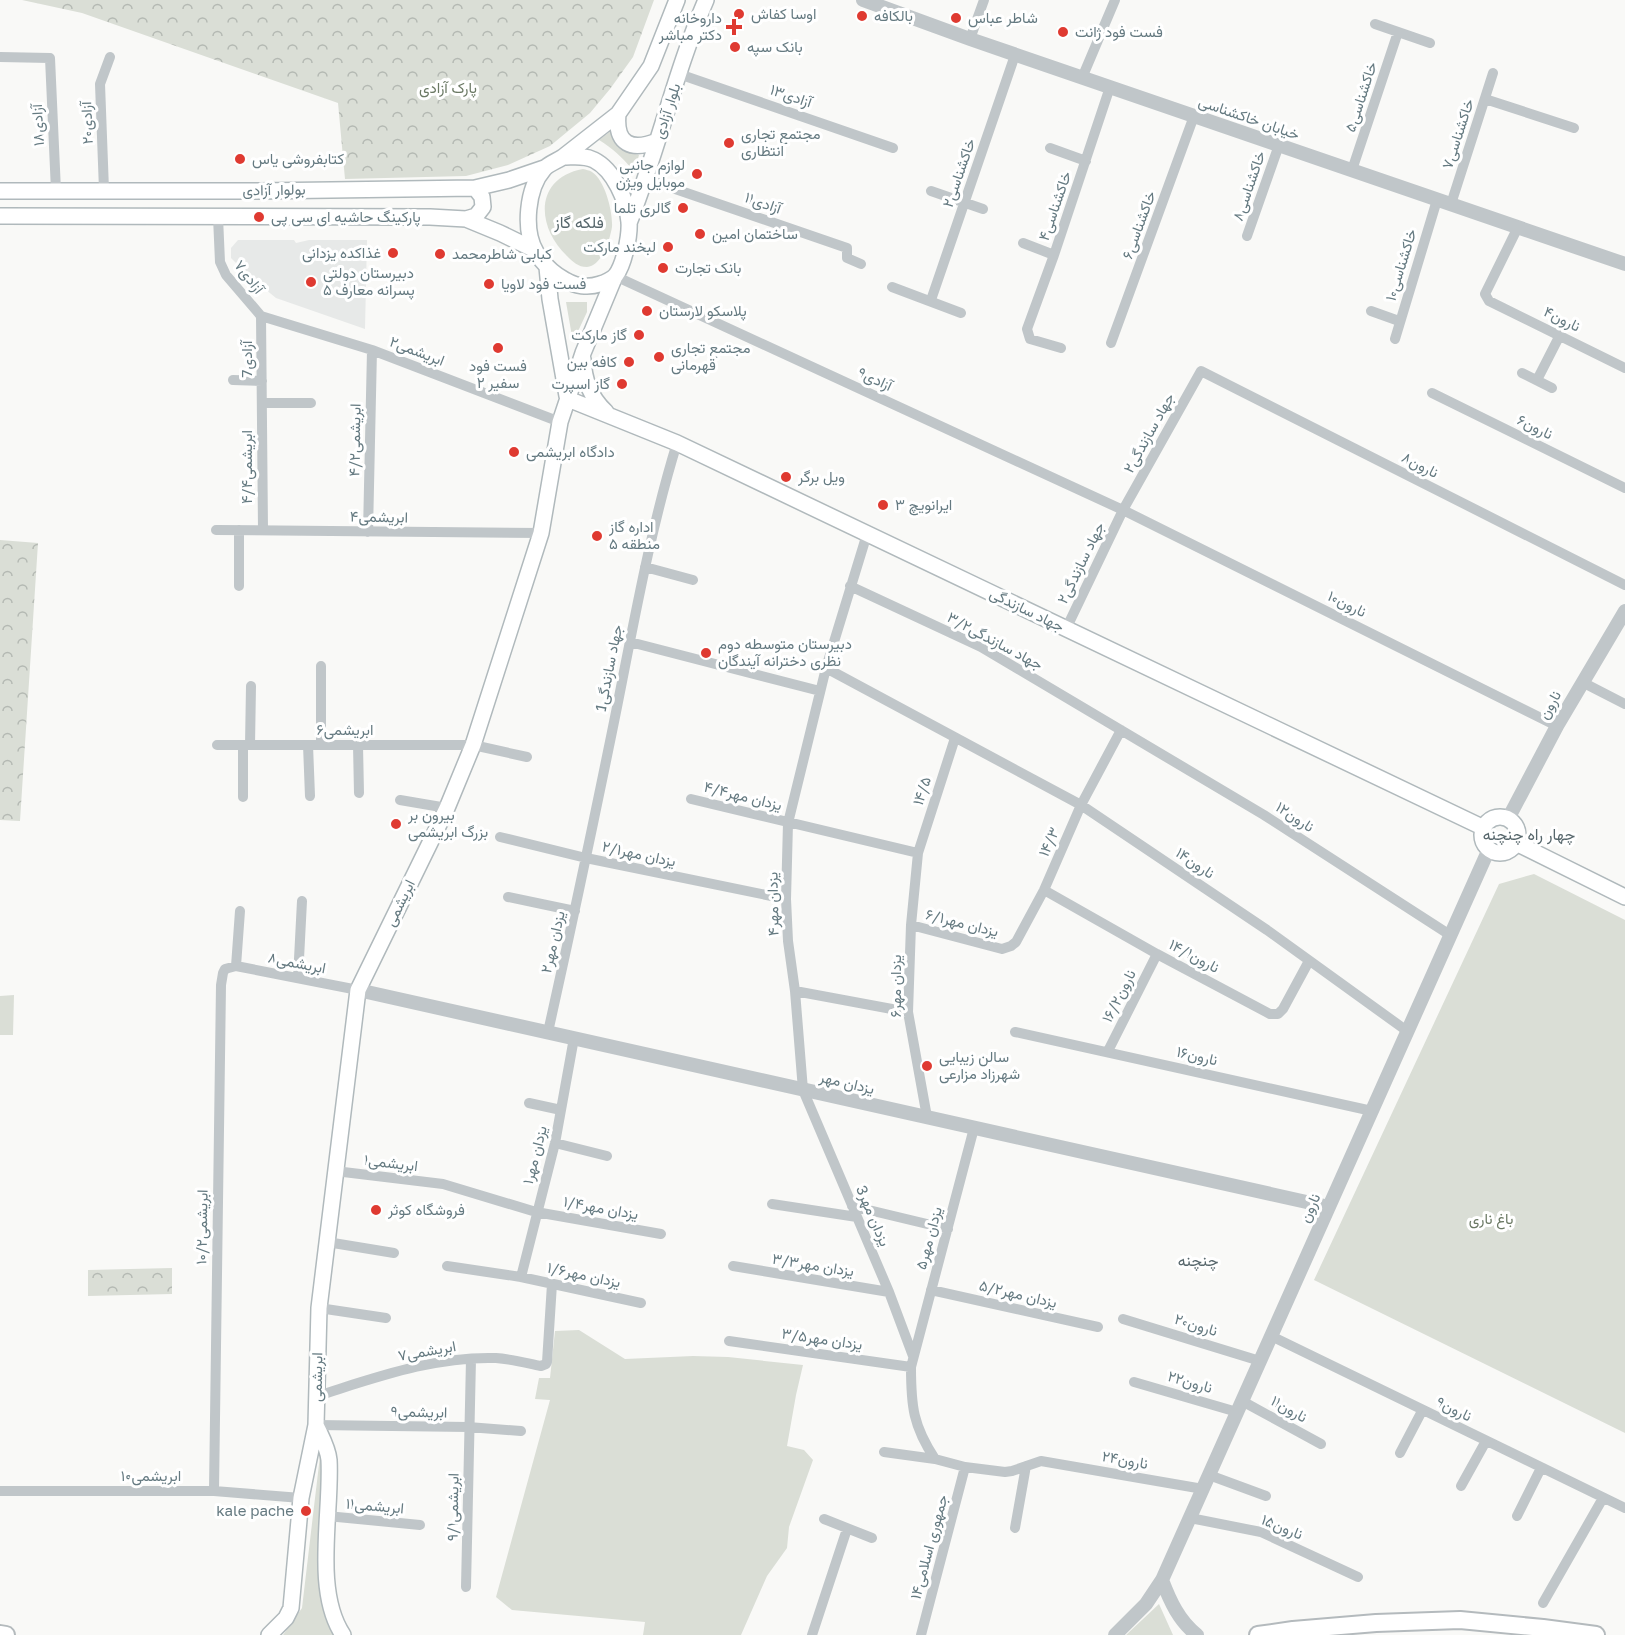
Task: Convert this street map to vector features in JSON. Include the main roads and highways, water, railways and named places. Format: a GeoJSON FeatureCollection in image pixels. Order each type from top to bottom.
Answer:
{"type":"FeatureCollection","features":[{"type":"Feature","properties":{"kind":"main road","name":"بلوار آزادی"},"geometry":{"type":"LineString","coordinates":[[563,157],[618,114],[651,66],[676,0]]}},
{"type":"Feature","properties":{"kind":"main road","name":"بلوار آزادی"},"geometry":{"type":"LineString","coordinates":[[629,223],[646,179],[692,33],[706,0]]}},
{"type":"Feature","properties":{"kind":"main road"},"geometry":{"type":"LineString","coordinates":[[618,114],[619,132],[623,140],[630,145],[645,146],[657,141]]}},
{"type":"Feature","properties":{"kind":"main road"},"geometry":{"type":"LineString","coordinates":[[563,157],[585,157],[597,161],[618,185],[624,201],[629,223],[623,259],[615,276],[600,284],[586,287],[570,283],[553,274],[535,250],[528,219],[532,189],[544,168],[563,157]]}},
{"type":"Feature","properties":{"kind":"main road","name":"بولوار آزادی"},"geometry":{"type":"LineString","coordinates":[[0,191],[475,188],[544,168]]}},
{"type":"Feature","properties":{"kind":"main road"},"geometry":{"type":"LineString","coordinates":[[466,219],[476,216],[483,207],[482,196],[475,188]]}},
{"type":"Feature","properties":{"kind":"main road","name":"بولوار آزادی"},"geometry":{"type":"LineString","coordinates":[[0,216],[466,219],[500,232],[535,250]]}},
{"type":"Feature","properties":{"kind":"main road"},"geometry":{"type":"LineString","coordinates":[[547,267],[550,299],[568,399]]}},
{"type":"Feature","properties":{"kind":"main road","name":"ابریشمی"},"geometry":{"type":"LineString","coordinates":[[316,1425],[319,1308],[358,990],[447,808],[473,745],[541,534],[560,423],[583,353],[615,276]]}},
{"type":"Feature","properties":{"kind":"main road"},"geometry":{"type":"LineString","coordinates":[[583,353],[583,370],[592,397],[608,414]]}},
{"type":"Feature","properties":{"kind":"main road","name":"جهاد سازندگی"},"geometry":{"type":"LineString","coordinates":[[568,399],[677,443],[1484,828]]}},
{"type":"Feature","properties":{"kind":"main road"},"geometry":{"type":"LineString","coordinates":[[1508,819],[1518,832],[1516,843],[1509,851],[1494,852],[1483,840],[1484,828],[1491,820],[1508,819]]}},
{"type":"Feature","properties":{"kind":"main road"},"geometry":{"type":"LineString","coordinates":[[1516,843],[1625,897]]}},
{"type":"Feature","properties":{"kind":"main road"},"geometry":{"type":"LineString","coordinates":[[268,1635],[286,1618],[291,1608],[301,1498],[316,1425]]}},
{"type":"Feature","properties":{"kind":"main road"},"geometry":{"type":"LineString","coordinates":[[316,1425],[329,1458],[327,1516],[329,1598],[332,1614],[343,1635]]}},
{"type":"Feature","properties":{"kind":"main road"},"geometry":{"type":"LineString","coordinates":[[1258,1635],[1376,1623],[1460,1620],[1542,1631],[1596,1635]]}},
{"type":"Feature","properties":{"kind":"main road"},"geometry":{"type":"LineString","coordinates":[[0,1634],[6,1635]]}},
{"type":"Feature","properties":{"kind":"place","name":"اوسا کفاش"},"geometry":{"type":"Point","coordinates":[739,14]}},
{"type":"Feature","properties":{"kind":"place","name":"بالکافه"},"geometry":{"type":"Point","coordinates":[862,16]}},
{"type":"Feature","properties":{"kind":"place","name":"شاطر عباس"},"geometry":{"type":"Point","coordinates":[956,18]}},
{"type":"Feature","properties":{"kind":"place","name":"داروخانه دکتر مباشر"},"geometry":{"type":"Point","coordinates":[734,27]}},
{"type":"Feature","properties":{"kind":"place","name":"فست فود ژانت"},"geometry":{"type":"Point","coordinates":[1063,32]}},
{"type":"Feature","properties":{"kind":"place","name":"بانک سپه"},"geometry":{"type":"Point","coordinates":[735,47]}},
{"type":"Feature","properties":{"kind":"place","name":"مجتمع تجاری انتظاری"},"geometry":{"type":"Point","coordinates":[729,143]}},
{"type":"Feature","properties":{"kind":"place","name":"کتابفروشی یاس"},"geometry":{"type":"Point","coordinates":[240,159]}},
{"type":"Feature","properties":{"kind":"place","name":"لوازم جانبی موبایل ویژن"},"geometry":{"type":"Point","coordinates":[697,174]}},
{"type":"Feature","properties":{"kind":"place","name":"گالری تلما"},"geometry":{"type":"Point","coordinates":[683,208]}},
{"type":"Feature","properties":{"kind":"place","name":"پارکینگ حاشیه ای سی پی"},"geometry":{"type":"Point","coordinates":[259,217]}},
{"type":"Feature","properties":{"kind":"place","name":"ساختمان امین"},"geometry":{"type":"Point","coordinates":[700,234]}},
{"type":"Feature","properties":{"kind":"place","name":"لبخند مارکت"},"geometry":{"type":"Point","coordinates":[668,247]}},
{"type":"Feature","properties":{"kind":"place","name":"غذاکده یزدانی"},"geometry":{"type":"Point","coordinates":[393,253]}},
{"type":"Feature","properties":{"kind":"place","name":"کبابی شاطرمحمد"},"geometry":{"type":"Point","coordinates":[440,254]}},
{"type":"Feature","properties":{"kind":"place","name":"بانک تجارت"},"geometry":{"type":"Point","coordinates":[663,268]}},
{"type":"Feature","properties":{"kind":"place","name":"دبیرستان دولتی پسرانه معارف ۵"},"geometry":{"type":"Point","coordinates":[311,282]}},
{"type":"Feature","properties":{"kind":"place","name":"فست فود لاویا"},"geometry":{"type":"Point","coordinates":[489,284]}},
{"type":"Feature","properties":{"kind":"place","name":"پلاسکو لارستان"},"geometry":{"type":"Point","coordinates":[647,311]}},
{"type":"Feature","properties":{"kind":"place","name":"گاز مارکت"},"geometry":{"type":"Point","coordinates":[639,335]}},
{"type":"Feature","properties":{"kind":"place","name":"فست فود سفیر ۲"},"geometry":{"type":"Point","coordinates":[498,348]}},
{"type":"Feature","properties":{"kind":"place","name":"مجتمع تجاری قهرمانی"},"geometry":{"type":"Point","coordinates":[659,357]}},
{"type":"Feature","properties":{"kind":"place","name":"کافه بین"},"geometry":{"type":"Point","coordinates":[629,362]}},
{"type":"Feature","properties":{"kind":"place","name":"گاز اسپرت"},"geometry":{"type":"Point","coordinates":[622,384]}},
{"type":"Feature","properties":{"kind":"place","name":"دادگاه ابریشمی"},"geometry":{"type":"Point","coordinates":[514,452]}},
{"type":"Feature","properties":{"kind":"place","name":"ویل برگر"},"geometry":{"type":"Point","coordinates":[786,477]}},
{"type":"Feature","properties":{"kind":"place","name":"ایرانویچ ٣"},"geometry":{"type":"Point","coordinates":[883,505]}},
{"type":"Feature","properties":{"kind":"place","name":"اداره گاز منطقه ۵"},"geometry":{"type":"Point","coordinates":[597,536]}},
{"type":"Feature","properties":{"kind":"place","name":"دبیرستان متوسطه دوم نظری دخترانه آیندگان"},"geometry":{"type":"Point","coordinates":[706,653]}},
{"type":"Feature","properties":{"kind":"place","name":"بیرون بر بزرگ ابریشمی"},"geometry":{"type":"Point","coordinates":[396,824]}},
{"type":"Feature","properties":{"kind":"place","name":"سالن زیبایی شهرزاد مزارعی"},"geometry":{"type":"Point","coordinates":[927,1066]}},
{"type":"Feature","properties":{"kind":"place","name":"فروشگاه کوثر"},"geometry":{"type":"Point","coordinates":[376,1210]}},
{"type":"Feature","properties":{"kind":"place","name":"kale pache"},"geometry":{"type":"Point","coordinates":[306,1511]}},
{"type":"Feature","properties":{"kind":"district","name":"فلکه گاز"},"geometry":{"type":"Point","coordinates":[579,222]}},
{"type":"Feature","properties":{"kind":"district","name":"چهار راه چنچنه"},"geometry":{"type":"Point","coordinates":[1529,834]}},
{"type":"Feature","properties":{"kind":"district","name":"چنچنه"},"geometry":{"type":"Point","coordinates":[1198,1260]}},
{"type":"Feature","properties":{"kind":"park label","name":"پارک آزادی"},"geometry":{"type":"Point","coordinates":[448,88]}},
{"type":"Feature","properties":{"kind":"park label","name":"باغ ناری"},"geometry":{"type":"Point","coordinates":[1491,1219]}}]}
